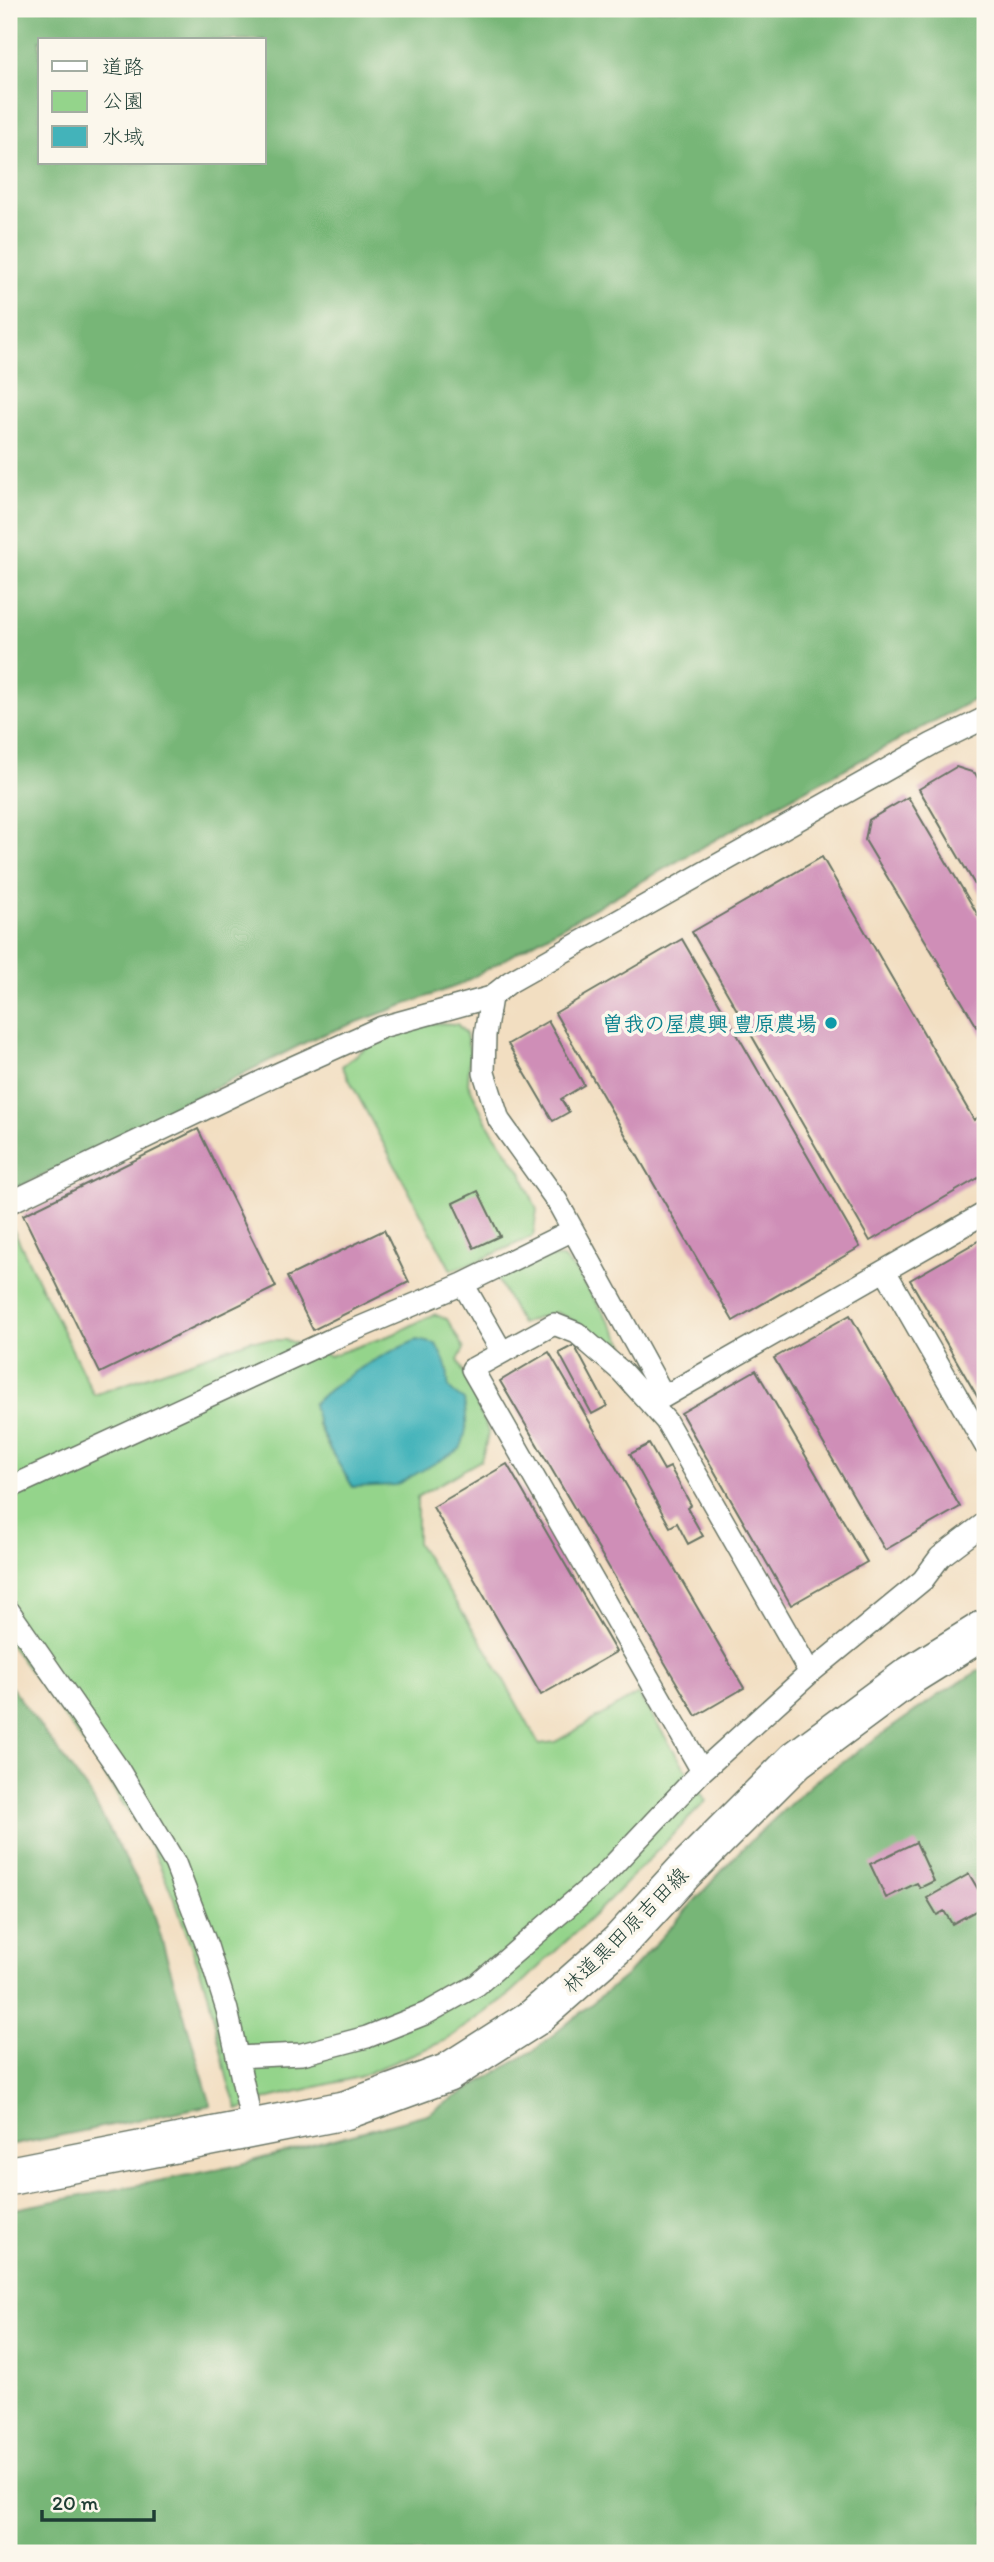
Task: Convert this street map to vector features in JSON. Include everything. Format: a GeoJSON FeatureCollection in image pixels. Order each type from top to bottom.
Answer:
{"type":"FeatureCollection","features":[{"type":"Feature","properties":{"kind":"street","name":"林道黒田原吉田線"},"geometry":{"type":"LineString","coordinates":[[9,2176],[346,2110],[447,2073],[536,2017],[619,1943],[684,1872],[796,1760],[908,1677],[985,1629]]}},
{"type":"Feature","properties":{"kind":"lane"},"geometry":{"type":"LineString","coordinates":[[9,1203],[273,1076],[382,1027],[491,997],[510,982],[932,744],[985,718]]}},
{"type":"Feature","properties":{"kind":"lane"},"geometry":{"type":"LineString","coordinates":[[491,997],[485,1035],[484,1073],[499,1120],[557,1201],[658,1400],[666,1421],[810,1673]]}},
{"type":"Feature","properties":{"kind":"lane"},"geometry":{"type":"LineString","coordinates":[[658,1400],[985,1213]]}},
{"type":"Feature","properties":{"kind":"lane"},"geometry":{"type":"LineString","coordinates":[[9,1488],[330,1340],[463,1284],[573,1230]]}},
{"type":"Feature","properties":{"kind":"lane"},"geometry":{"type":"LineString","coordinates":[[885,1271],[985,1445]]}},
{"type":"Feature","properties":{"kind":"lane"},"geometry":{"type":"LineString","coordinates":[[463,1284],[502,1352]]}},
{"type":"Feature","properties":{"kind":"lane"},"geometry":{"type":"LineString","coordinates":[[658,1400],[577,1333],[555,1324],[472,1369],[702,1771]]}},
{"type":"Feature","properties":{"kind":"lane"},"geometry":{"type":"LineString","coordinates":[[237,2057],[302,2054],[367,2037],[427,2013],[477,1985],[601,1878],[702,1771],[810,1673],[923,1580],[940,1557],[985,1523]]}},
{"type":"Feature","properties":{"kind":"lane"},"geometry":{"type":"LineString","coordinates":[[9,1611],[117,1767],[175,1863],[207,1946],[227,2010],[253,2129]]}},
{"type":"Feature","properties":{"kind":"green space"},"geometry":{"type":"Polygon","coordinates":[[[9,9],[985,9],[985,694],[775,806],[459,985],[316,1037],[9,1192],[9,9]]]}},
{"type":"Feature","properties":{"kind":"green space"},"geometry":{"type":"Polygon","coordinates":[[[431,1023],[457,1024],[466,1034],[470,1052],[468,1083],[487,1123],[521,1172],[537,1210],[533,1236],[474,1263],[451,1270],[342,1066],[368,1046],[431,1023]]]}},
{"type":"Feature","properties":{"kind":"green space"},"geometry":{"type":"Polygon","coordinates":[[[9,1221],[94,1395],[251,1340],[286,1340],[330,1356],[394,1334],[434,1314],[447,1319],[464,1349],[458,1360],[489,1433],[481,1460],[417,1497],[417,1543],[490,1655],[539,1744],[555,1742],[638,1694],[706,1801],[597,1912],[508,1996],[446,2040],[359,2077],[269,2098],[238,2110],[228,2082],[208,1993],[174,1898],[153,1850],[85,1745],[9,1643],[9,1221]],[[448,1369],[317,1423],[353,1487],[452,1393],[446,1381],[448,1369]]]}},
{"type":"Feature","properties":{"kind":"green space"},"geometry":{"type":"Polygon","coordinates":[[[542,1257],[563,1258],[576,1271],[625,1345],[611,1351],[588,1328],[556,1312],[521,1324],[497,1278],[542,1257]]]}},
{"type":"Feature","properties":{"kind":"green space"},"geometry":{"type":"Polygon","coordinates":[[[985,1667],[985,2553],[9,2553],[9,2210],[230,2167],[427,2114],[536,2049],[628,1974],[740,1851],[815,1781],[940,1694],[985,1667]]]}},
{"type":"Feature","properties":{"kind":"green space"},"geometry":{"type":"Polygon","coordinates":[[[9,1684],[90,1794],[152,1908],[211,2105],[9,2146],[9,1684]]]}},
{"type":"Feature","properties":{"kind":"water"},"geometry":{"type":"Polygon","coordinates":[[[417,1340],[436,1344],[448,1372],[449,1388],[464,1400],[466,1425],[460,1449],[396,1485],[353,1487],[324,1437],[313,1404],[336,1384],[362,1367],[417,1340]]]}},
{"type":"Feature","properties":{"kind":"building"},"geometry":{"type":"Polygon","coordinates":[[[956,767],[975,773],[985,791],[985,902],[919,789],[956,767]]]}},
{"type":"Feature","properties":{"kind":"building"},"geometry":{"type":"Polygon","coordinates":[[[908,797],[985,927],[985,1040],[865,840],[869,820],[908,797]]]}},
{"type":"Feature","properties":{"kind":"building","name":"曽我の屋農興 豊原農場"},"geometry":{"type":"Polygon","coordinates":[[[822,857],[974,1120],[985,1113],[985,1174],[870,1241],[692,932],[822,857]]]}},
{"type":"Feature","properties":{"kind":"building"},"geometry":{"type":"Polygon","coordinates":[[[682,939],[860,1247],[733,1321],[555,1013],[682,939]]]}},
{"type":"Feature","properties":{"kind":"building"},"geometry":{"type":"Polygon","coordinates":[[[548,1021],[584,1085],[561,1099],[569,1112],[553,1121],[508,1044],[548,1021]]]}},
{"type":"Feature","properties":{"kind":"building"},"geometry":{"type":"Polygon","coordinates":[[[198,1129],[276,1287],[100,1373],[23,1215],[198,1129]]]}},
{"type":"Feature","properties":{"kind":"building"},"geometry":{"type":"Polygon","coordinates":[[[478,1191],[500,1236],[474,1248],[453,1203],[478,1191]]]}},
{"type":"Feature","properties":{"kind":"building"},"geometry":{"type":"Polygon","coordinates":[[[384,1230],[409,1282],[313,1330],[287,1277],[384,1230]]]}},
{"type":"Feature","properties":{"kind":"building"},"geometry":{"type":"Polygon","coordinates":[[[985,1237],[985,1410],[910,1280],[985,1237]]]}},
{"type":"Feature","properties":{"kind":"building"},"geometry":{"type":"Polygon","coordinates":[[[850,1315],[960,1507],[885,1550],[774,1358],[850,1315]]]}},
{"type":"Feature","properties":{"kind":"building"},"geometry":{"type":"Polygon","coordinates":[[[574,1345],[607,1406],[592,1414],[559,1353],[574,1345]]]}},
{"type":"Feature","properties":{"kind":"building"},"geometry":{"type":"Polygon","coordinates":[[[549,1352],[744,1688],[696,1716],[500,1381],[549,1352]]]}},
{"type":"Feature","properties":{"kind":"building"},"geometry":{"type":"Polygon","coordinates":[[[756,1370],[867,1562],[791,1605],[681,1413],[756,1370]]]}},
{"type":"Feature","properties":{"kind":"building"},"geometry":{"type":"Polygon","coordinates":[[[649,1444],[664,1470],[670,1467],[691,1505],[687,1508],[703,1536],[688,1544],[677,1523],[670,1527],[630,1454],[649,1444]]]}},
{"type":"Feature","properties":{"kind":"building"},"geometry":{"type":"Polygon","coordinates":[[[507,1464],[616,1652],[541,1695],[433,1507],[507,1464]]]}},
{"type":"Feature","properties":{"kind":"building"},"geometry":{"type":"Polygon","coordinates":[[[916,1842],[934,1881],[920,1888],[917,1883],[886,1898],[870,1864],[916,1842]]]}},
{"type":"Feature","properties":{"kind":"building"},"geometry":{"type":"Polygon","coordinates":[[[969,1874],[985,1901],[985,1906],[952,1924],[944,1911],[937,1915],[927,1898],[969,1874]]]}},
{"type":"Feature","properties":{"kind":"place","name":"曽我の屋農興 豊原農場"},"geometry":{"type":"Point","coordinates":[831,1023]}}]}
